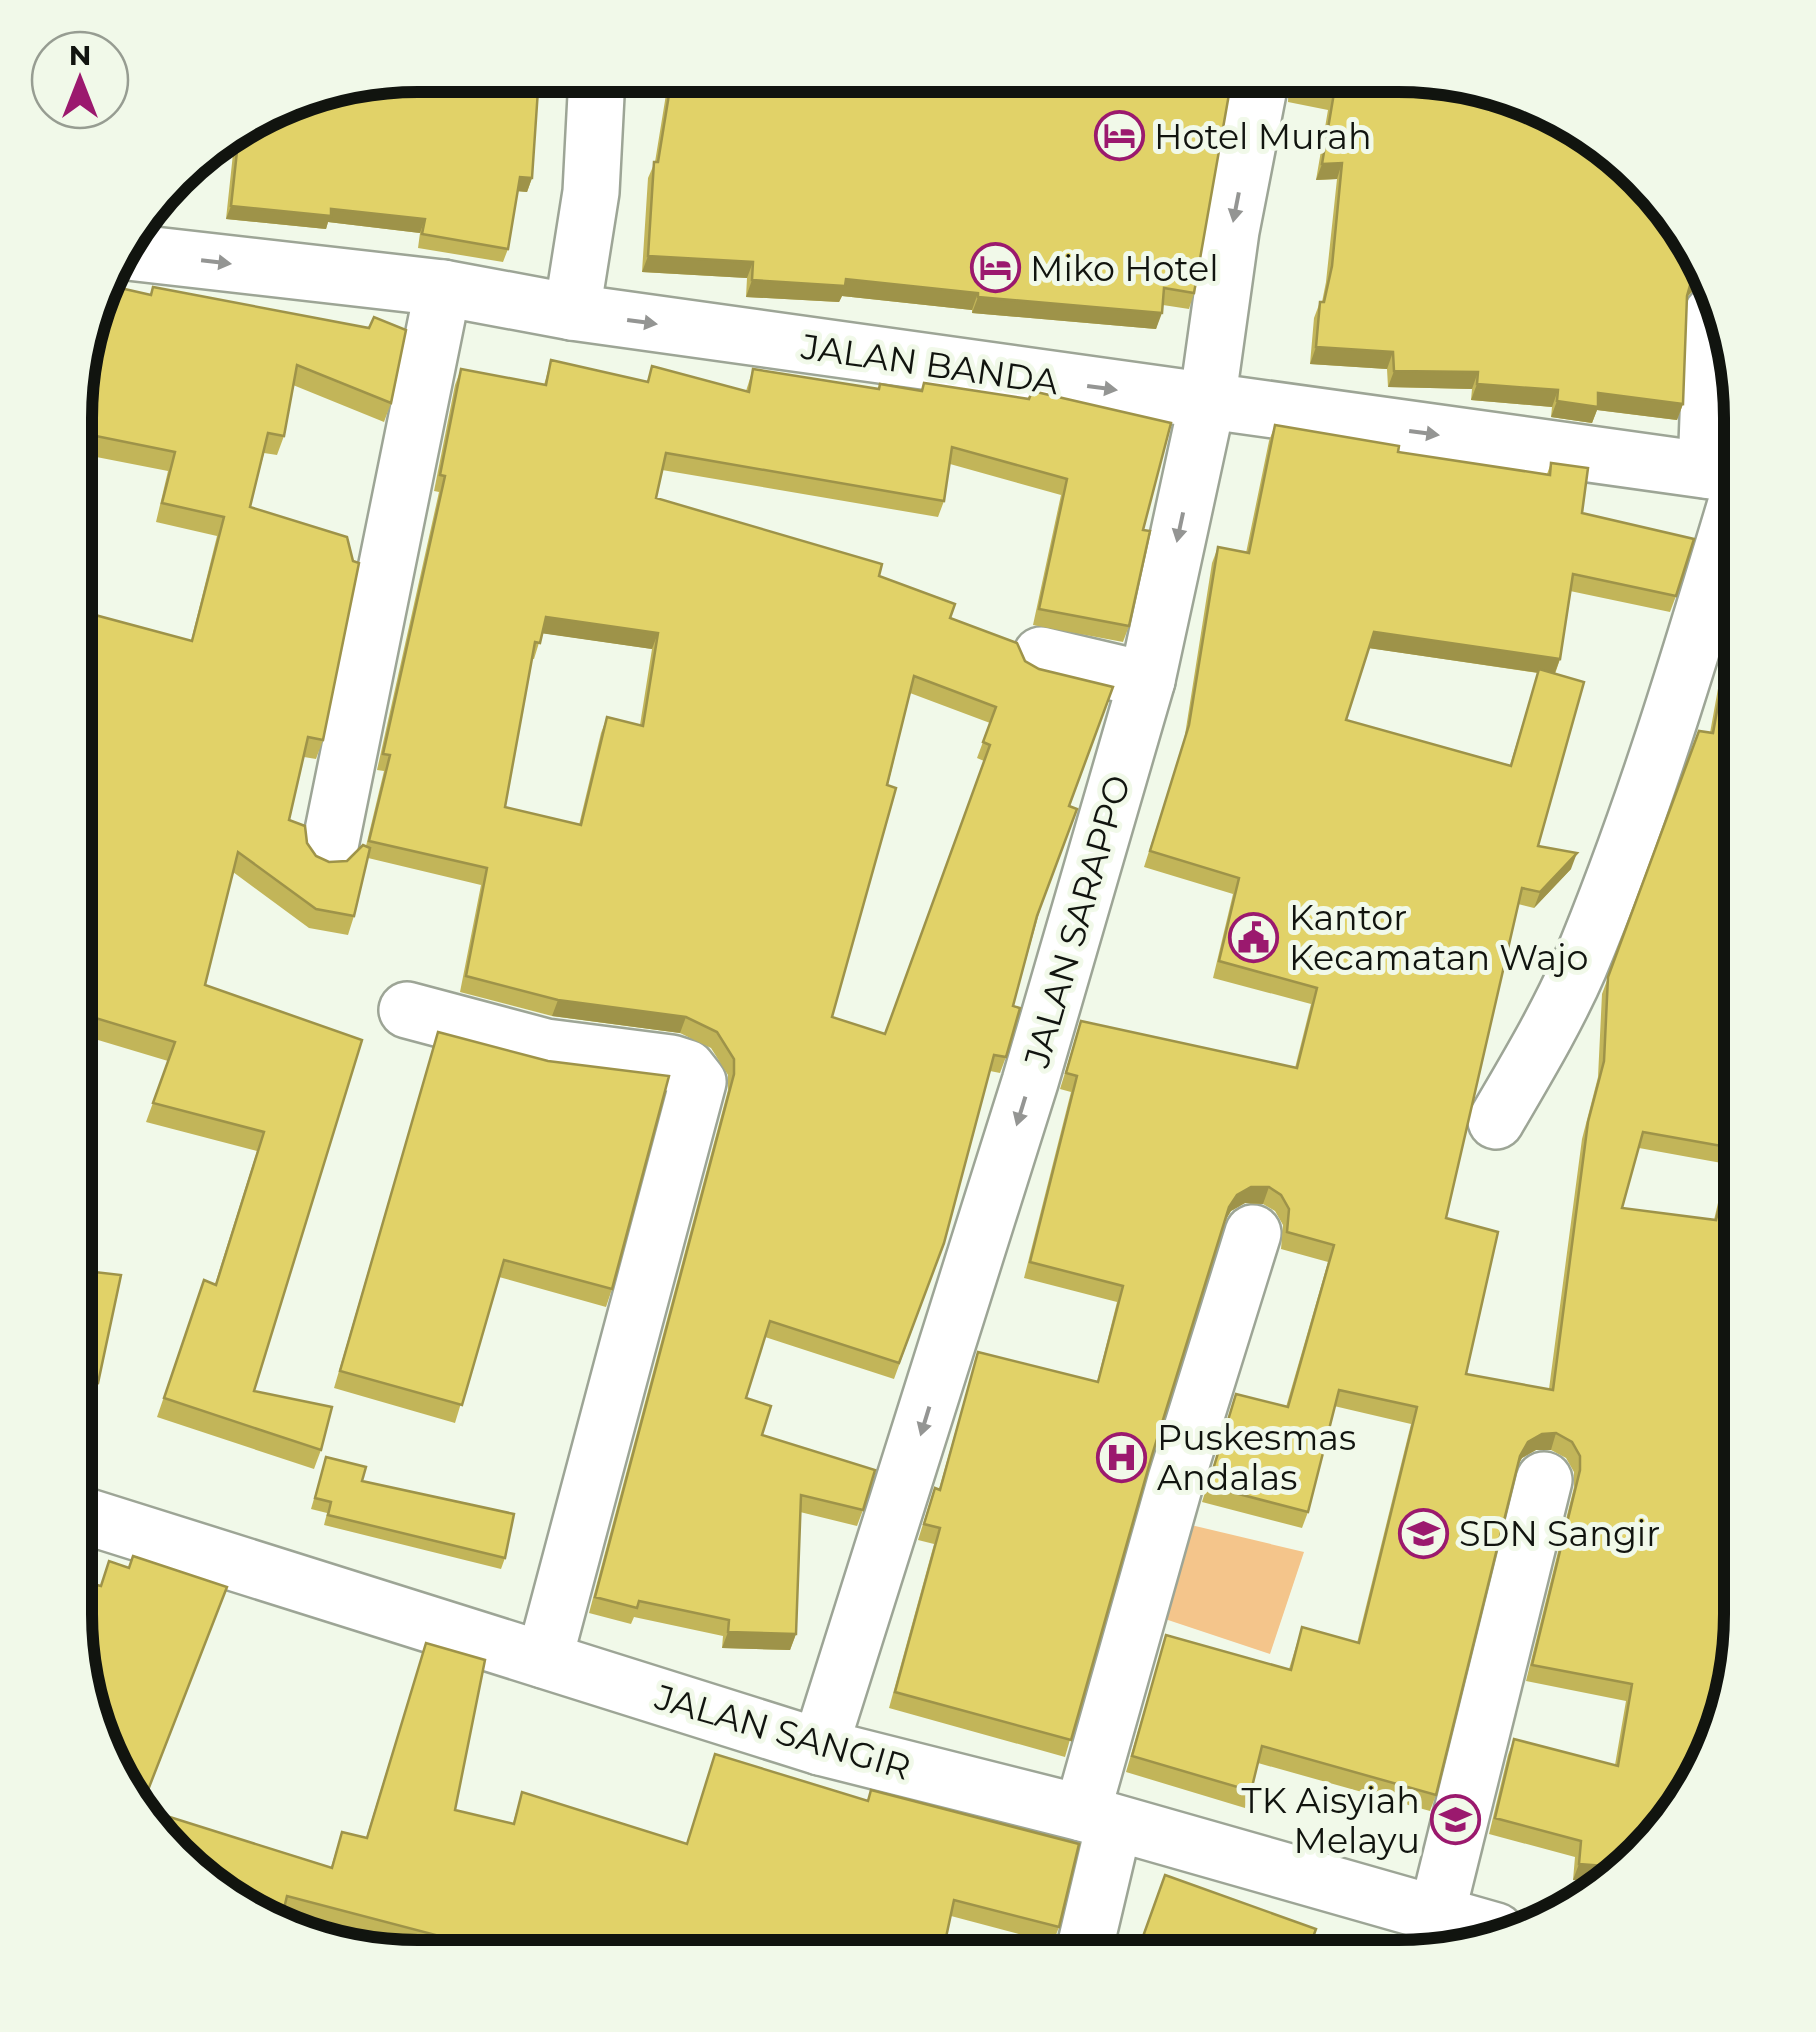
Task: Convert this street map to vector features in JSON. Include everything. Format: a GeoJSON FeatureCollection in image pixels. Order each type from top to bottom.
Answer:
{"type":"FeatureCollection","features":[{"type":"Feature","properties":{"kind":"street"},"geometry":{"type":"LineString","coordinates":[[572,312],[591,192],[596,92]]}},
{"type":"Feature","properties":{"kind":"street","name":"JALAN SARAPPO"},"geometry":{"type":"LineString","coordinates":[[820,1747],[1030,1082],[1147,680],[1208,403],[1231,231],[1259,92]]}},
{"type":"Feature","properties":{"kind":"street","name":"JALAN BANDA"},"geometry":{"type":"LineString","coordinates":[[138,253],[443,288],[572,312],[1723,477]]}},
{"type":"Feature","properties":{"kind":"street"},"geometry":{"type":"LineString","coordinates":[[329,851],[443,288]]}},
{"type":"Feature","properties":{"kind":"street"},"geometry":{"type":"LineString","coordinates":[[1716,350],[1723,420]]}},
{"type":"Feature","properties":{"kind":"street"},"geometry":{"type":"LineString","coordinates":[[1496,1121],[1578,969],[1612,883],[1682,680],[1723,504]]}},
{"type":"Feature","properties":{"kind":"street"},"geometry":{"type":"LineString","coordinates":[[1041,655],[1147,680]]}},
{"type":"Feature","properties":{"kind":"street"},"geometry":{"type":"LineString","coordinates":[[406,1010],[546,1046],[671,1062],[687,1068],[698,1082],[544,1660]]}},
{"type":"Feature","properties":{"kind":"street"},"geometry":{"type":"LineString","coordinates":[[1085,1939],[1098,1819],[1176,1480],[1253,1233]]}},
{"type":"Feature","properties":{"kind":"street"},"geometry":{"type":"LineString","coordinates":[[1437,1913],[1544,1480]]}},
{"type":"Feature","properties":{"kind":"street","name":"JALAN SANGIR"},"geometry":{"type":"LineString","coordinates":[[93,1519],[820,1747],[1098,1819],[1485,1927]]}},
{"type":"Feature","properties":{"kind":"shaded area"},"geometry":{"type":"Polygon","coordinates":[[[1191,1525],[1304,1552],[1270,1654],[1159,1617],[1191,1525]]]}},
{"type":"Feature","properties":{"kind":"building"},"geometry":{"type":"Polygon","coordinates":[[[538,92],[532,178],[520,177],[508,249],[422,234],[425,219],[331,209],[331,216],[231,206],[237,147],[314,110],[376,95],[538,92]]]}},
{"type":"Feature","properties":{"kind":"building"},"geometry":{"type":"Polygon","coordinates":[[[669,92],[1229,92],[1194,293],[1164,288],[1162,313],[978,297],[978,293],[846,279],[845,286],[752,280],[753,262],[648,256],[654,162],[658,162],[669,92]]]}},
{"type":"Feature","properties":{"kind":"building"},"geometry":{"type":"Polygon","coordinates":[[[1328,92],[1440,95],[1502,110],[1579,147],[1612,173],[1669,237],[1693,280],[1687,296],[1683,404],[1598,393],[1598,407],[1557,401],[1558,390],[1477,384],[1478,372],[1394,371],[1393,352],[1316,347],[1320,302],[1324,302],[1332,266],[1342,163],[1322,164],[1334,93],[1328,92]]]}},
{"type":"Feature","properties":{"kind":"building"},"geometry":{"type":"Polygon","coordinates":[[[153,287],[369,328],[374,317],[406,330],[391,403],[297,365],[284,436],[268,433],[250,507],[347,537],[353,561],[359,563],[323,740],[308,737],[289,820],[305,826],[307,843],[316,856],[329,862],[347,861],[363,845],[370,848],[354,916],[316,909],[238,852],[205,985],[362,1040],[254,1391],[332,1407],[321,1450],[164,1398],[204,1280],[216,1285],[264,1132],[153,1103],[175,1042],[92,1017],[92,614],[192,641],[224,517],[162,503],[175,452],[92,435],[95,376],[120,288],[151,295],[153,287]]]}},
{"type":"Feature","properties":{"kind":"building"},"geometry":{"type":"Polygon","coordinates":[[[551,360],[648,382],[652,366],[749,392],[753,369],[879,389],[880,384],[922,391],[924,383],[1029,399],[1032,391],[1171,423],[1143,530],[1150,531],[1129,626],[1039,609],[1067,479],[952,447],[944,501],[666,453],[656,498],[882,564],[879,576],[955,604],[950,618],[1017,643],[1025,661],[1039,669],[1113,687],[1069,806],[1077,809],[1037,916],[1013,1006],[1020,1008],[1006,1057],[994,1055],[944,1243],[899,1363],[770,1321],[746,1398],[771,1406],[762,1435],[875,1470],[863,1510],[801,1495],[796,1634],[728,1632],[729,1620],[639,1601],[637,1608],[595,1597],[734,1074],[734,1059],[717,1032],[686,1017],[558,1000],[466,976],[487,868],[369,841],[390,755],[383,754],[445,476],[440,475],[461,369],[546,385],[551,360]],[[546,617],[540,643],[535,642],[505,807],[581,825],[607,717],[643,726],[658,633],[546,617]],[[914,676],[887,785],[896,788],[832,1017],[885,1034],[990,745],[983,742],[996,707],[914,676]]]}},
{"type":"Feature","properties":{"kind":"building"},"geometry":{"type":"Polygon","coordinates":[[[1275,425],[1399,446],[1398,452],[1550,475],[1551,463],[1588,468],[1582,513],[1694,539],[1676,596],[1573,574],[1560,659],[1374,632],[1346,720],[1511,766],[1539,669],[1584,682],[1538,846],[1577,853],[1540,892],[1522,888],[1446,1218],[1498,1232],[1466,1374],[1553,1390],[1588,1122],[1604,1061],[1608,977],[1699,731],[1713,733],[1723,678],[1723,1146],[1643,1132],[1622,1208],[1716,1220],[1723,1190],[1723,1635],[1706,1718],[1690,1758],[1656,1812],[1603,1866],[1579,1864],[1581,1841],[1495,1818],[1514,1739],[1618,1766],[1632,1684],[1532,1665],[1580,1470],[1580,1456],[1572,1442],[1556,1433],[1542,1434],[1528,1442],[1520,1456],[1436,1795],[1262,1746],[1251,1791],[1132,1756],[1166,1635],[1291,1670],[1302,1627],[1359,1643],[1417,1407],[1339,1390],[1308,1512],[1208,1486],[1236,1394],[1288,1407],[1334,1245],[1287,1232],[1289,1209],[1281,1195],[1269,1187],[1251,1187],[1237,1195],[1229,1207],[1152,1455],[1071,1740],[895,1692],[940,1528],[924,1524],[935,1488],[940,1490],[978,1352],[1098,1382],[1123,1286],[1030,1262],[1077,1076],[1066,1073],[1081,1021],[1297,1068],[1317,988],[1219,961],[1239,878],[1150,851],[1189,725],[1218,547],[1249,553],[1275,425]]]}},
{"type":"Feature","properties":{"kind":"building"},"geometry":{"type":"Polygon","coordinates":[[[438,1032],[548,1061],[669,1076],[612,1289],[504,1260],[462,1405],[340,1371],[438,1032]]]}},
{"type":"Feature","properties":{"kind":"building"},"geometry":{"type":"Polygon","coordinates":[[[93,1272],[121,1275],[98,1383],[93,1382],[93,1272]]]}},
{"type":"Feature","properties":{"kind":"building"},"geometry":{"type":"Polygon","coordinates":[[[326,1457],[366,1467],[362,1481],[514,1514],[505,1558],[328,1515],[331,1502],[315,1498],[326,1457]]]}},
{"type":"Feature","properties":{"kind":"building"},"geometry":{"type":"Polygon","coordinates":[[[133,1556],[227,1587],[146,1794],[110,1718],[93,1635],[93,1584],[101,1586],[109,1561],[129,1568],[133,1556]]]}},
{"type":"Feature","properties":{"kind":"building"},"geometry":{"type":"Polygon","coordinates":[[[426,1643],[485,1660],[455,1810],[514,1824],[522,1792],[687,1844],[715,1754],[868,1801],[871,1790],[1079,1844],[1059,1927],[954,1900],[946,1939],[451,1939],[287,1896],[284,1910],[256,1896],[220,1872],[162,1815],[332,1868],[342,1832],[367,1838],[426,1643]]]}},
{"type":"Feature","properties":{"kind":"building"},"geometry":{"type":"Polygon","coordinates":[[[1165,1875],[1316,1929],[1312,1939],[1142,1939],[1165,1875]]]}},
{"type":"Feature","properties":{"kind":"place","name":"Hotel Murah"},"geometry":{"type":"Point","coordinates":[1119,136]}},
{"type":"Feature","properties":{"kind":"place","name":"Miko Hotel"},"geometry":{"type":"Point","coordinates":[995,268]}},
{"type":"Feature","properties":{"kind":"place","name":"Kantor Kecamatan Wajo"},"geometry":{"type":"Point","coordinates":[1254,937]}},
{"type":"Feature","properties":{"kind":"place","name":"Puskesmas Andalas"},"geometry":{"type":"Point","coordinates":[1122,1457]}},
{"type":"Feature","properties":{"kind":"place","name":"SDN Sangir"},"geometry":{"type":"Point","coordinates":[1424,1533]}},
{"type":"Feature","properties":{"kind":"place","name":"TK Aisyiah Melayu"},"geometry":{"type":"Point","coordinates":[1455,1820]}}]}
